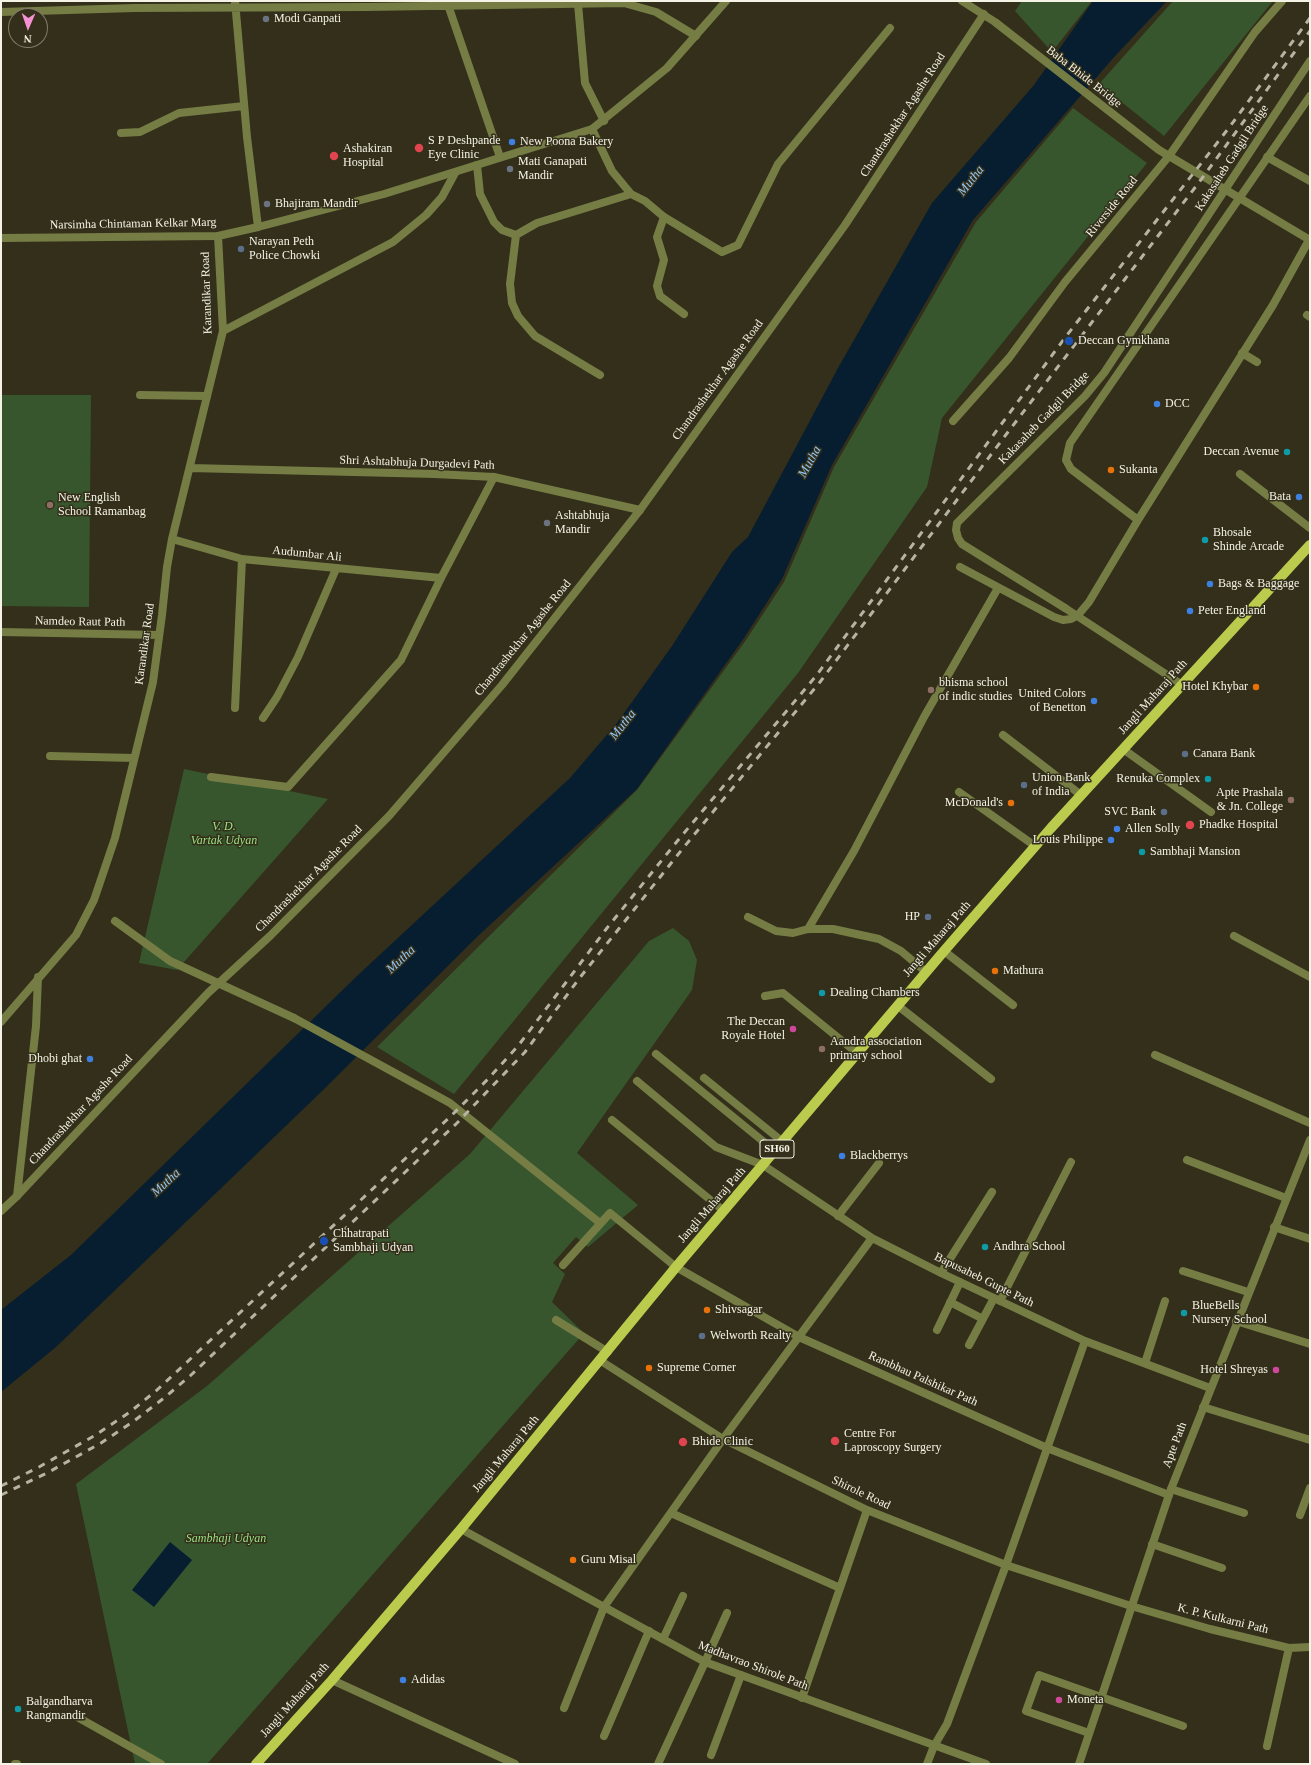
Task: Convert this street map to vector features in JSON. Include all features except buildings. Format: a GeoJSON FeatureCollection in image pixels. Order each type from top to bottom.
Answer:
{"type":"FeatureCollection","features":[{"type":"Feature","properties":{"kind":"main road","name":"Jangli Maharaj Path"},"geometry":{"type":"LineString","coordinates":[[256,1764],[332,1680],[461,1529],[608,1352],[676,1267],[897,1005],[1035,846],[1181,684],[1310,545]]}},
{"type":"Feature","properties":{"kind":"street","name":"Narsimha Chintaman Kelkar Marg"},"geometry":{"type":"LineString","coordinates":[[1,238],[218,236],[384,194],[455,173],[500,157],[592,130],[667,68],[726,1]]}},
{"type":"Feature","properties":{"kind":"street","name":"Baba Bhide Bridge"},"geometry":{"type":"LineString","coordinates":[[962,1],[995,22],[1159,150],[1309,240]]}},
{"type":"Feature","properties":{"kind":"street","name":"Riverside Road"},"geometry":{"type":"LineString","coordinates":[[953,421],[1009,358],[1066,282],[1169,156],[1255,32],[1282,1]]}},
{"type":"Feature","properties":{"kind":"street"},"geometry":{"type":"LineString","coordinates":[[1,12],[135,5],[624,3],[656,12],[696,36]]}},
{"type":"Feature","properties":{"kind":"street"},"geometry":{"type":"LineString","coordinates":[[447,4],[500,157]]}},
{"type":"Feature","properties":{"kind":"street"},"geometry":{"type":"LineString","coordinates":[[578,4],[585,83],[604,121]]}},
{"type":"Feature","properties":{"kind":"street"},"geometry":{"type":"LineString","coordinates":[[235,5],[244,106],[258,227]]}},
{"type":"Feature","properties":{"kind":"street","name":"Chandrashekhar Agashe Road"},"geometry":{"type":"LineString","coordinates":[[1,1211],[17,1196],[208,993],[270,936],[390,816],[502,685],[640,510],[845,225],[984,14]]}},
{"type":"Feature","properties":{"kind":"street"},"geometry":{"type":"LineString","coordinates":[[592,130],[612,172],[631,194],[645,201],[664,217],[722,252],[738,245],[778,164],[890,28]]}},
{"type":"Feature","properties":{"kind":"street","name":"Kakasaheb Gadgil Bridge"},"geometry":{"type":"LineString","coordinates":[[1078,615],[962,544],[958,538],[956,530],[957,523],[1085,396],[1104,373],[1310,61]]}},
{"type":"Feature","properties":{"kind":"street"},"geometry":{"type":"LineString","coordinates":[[1138,520],[1071,469],[1066,460],[1070,443],[1310,96]]}},
{"type":"Feature","properties":{"kind":"street"},"geometry":{"type":"LineString","coordinates":[[121,133],[140,132],[179,112],[244,106]]}},
{"type":"Feature","properties":{"kind":"street"},"geometry":{"type":"LineString","coordinates":[[1267,157],[1310,181]]}},
{"type":"Feature","properties":{"kind":"street"},"geometry":{"type":"LineString","coordinates":[[477,165],[480,194],[494,222],[502,230],[516,235],[537,223],[631,194]]}},
{"type":"Feature","properties":{"kind":"street"},"geometry":{"type":"LineString","coordinates":[[223,331],[393,242],[426,215],[442,197],[455,173]]}},
{"type":"Feature","properties":{"kind":"street"},"geometry":{"type":"LineString","coordinates":[[664,217],[658,237],[664,260],[657,286],[660,296],[684,314]]}},
{"type":"Feature","properties":{"kind":"street"},"geometry":{"type":"LineString","coordinates":[[516,235],[510,284],[512,303],[518,316],[535,336],[600,375]]}},
{"type":"Feature","properties":{"kind":"street","name":"Karandikar Road"},"geometry":{"type":"LineString","coordinates":[[1,1022],[38,977],[76,935],[94,900],[115,838],[153,682],[172,538],[223,331],[218,236]]}},
{"type":"Feature","properties":{"kind":"street"},"geometry":{"type":"LineString","coordinates":[[960,567],[1054,617],[1063,620],[1071,619],[1078,615],[1089,602],[1138,520],[1273,305],[1309,240]]}},
{"type":"Feature","properties":{"kind":"street"},"geometry":{"type":"LineString","coordinates":[[1242,353],[1257,362]]}},
{"type":"Feature","properties":{"kind":"street"},"geometry":{"type":"LineString","coordinates":[[140,395],[207,396]]}},
{"type":"Feature","properties":{"kind":"street","name":"Shri Ashtabhuja Durgadevi Path"},"geometry":{"type":"LineString","coordinates":[[190,468],[435,474],[494,477],[640,510]]}},
{"type":"Feature","properties":{"kind":"street"},"geometry":{"type":"LineString","coordinates":[[1240,474],[1310,528]]}},
{"type":"Feature","properties":{"kind":"street"},"geometry":{"type":"LineString","coordinates":[[211,777],[288,787],[401,660],[441,578],[494,477]]}},
{"type":"Feature","properties":{"kind":"street","name":"Audumbar Ali"},"geometry":{"type":"LineString","coordinates":[[172,538],[242,559],[441,578]]}},
{"type":"Feature","properties":{"kind":"street"},"geometry":{"type":"LineString","coordinates":[[235,708],[242,559]]}},
{"type":"Feature","properties":{"kind":"street"},"geometry":{"type":"LineString","coordinates":[[263,718],[277,697],[298,657],[336,569]]}},
{"type":"Feature","properties":{"kind":"street"},"geometry":{"type":"LineString","coordinates":[[808,929],[854,851],[924,717],[998,588]]}},
{"type":"Feature","properties":{"kind":"street"},"geometry":{"type":"LineString","coordinates":[[1078,615],[1181,684]]}},
{"type":"Feature","properties":{"kind":"street","name":"Namdeo Raut Path"},"geometry":{"type":"LineString","coordinates":[[1,632],[159,635]]}},
{"type":"Feature","properties":{"kind":"street"},"geometry":{"type":"LineString","coordinates":[[1002,735],[1081,795]]}},
{"type":"Feature","properties":{"kind":"street"},"geometry":{"type":"LineString","coordinates":[[1123,749],[1211,812]]}},
{"type":"Feature","properties":{"kind":"street"},"geometry":{"type":"LineString","coordinates":[[50,756],[134,758]]}},
{"type":"Feature","properties":{"kind":"street"},"geometry":{"type":"LineString","coordinates":[[959,792],[1035,846]]}},
{"type":"Feature","properties":{"kind":"street"},"geometry":{"type":"LineString","coordinates":[[748,917],[776,931],[793,933],[808,929],[833,930],[879,940],[901,951],[926,972]]}},
{"type":"Feature","properties":{"kind":"street"},"geometry":{"type":"LineString","coordinates":[[115,922],[170,961],[294,1018],[450,1103],[600,1223],[564,1265]]}},
{"type":"Feature","properties":{"kind":"street"},"geometry":{"type":"LineString","coordinates":[[1234,936],[1310,977]]}},
{"type":"Feature","properties":{"kind":"street"},"geometry":{"type":"LineString","coordinates":[[944,951],[1013,1005]]}},
{"type":"Feature","properties":{"kind":"street"},"geometry":{"type":"LineString","coordinates":[[17,1196],[36,1026],[38,977]]}},
{"type":"Feature","properties":{"kind":"street"},"geometry":{"type":"LineString","coordinates":[[766,996],[783,993],[857,1054]]}},
{"type":"Feature","properties":{"kind":"street"},"geometry":{"type":"LineString","coordinates":[[897,1005],[991,1079]]}},
{"type":"Feature","properties":{"kind":"street"},"geometry":{"type":"LineString","coordinates":[[656,1054],[775,1151]]}},
{"type":"Feature","properties":{"kind":"street"},"geometry":{"type":"LineString","coordinates":[[1155,1055],[1310,1123]]}},
{"type":"Feature","properties":{"kind":"street"},"geometry":{"type":"LineString","coordinates":[[704,1078],[782,1142]]}},
{"type":"Feature","properties":{"kind":"street","name":"Bapusaheb Gupte Path"},"geometry":{"type":"LineString","coordinates":[[637,1081],[716,1147],[763,1165],[872,1238],[941,1273],[1085,1341],[1210,1388]]}},
{"type":"Feature","properties":{"kind":"street"},"geometry":{"type":"LineString","coordinates":[[612,1120],[724,1211]]}},
{"type":"Feature","properties":{"kind":"street","name":"Apte Path"},"geometry":{"type":"LineString","coordinates":[[1079,1764],[1170,1492],[1202,1407],[1274,1227],[1286,1198],[1308,1153],[1310,1140]]}},
{"type":"Feature","properties":{"kind":"street"},"geometry":{"type":"LineString","coordinates":[[1187,1160],[1286,1198]]}},
{"type":"Feature","properties":{"kind":"street"},"geometry":{"type":"LineString","coordinates":[[969,1345],[983,1319],[997,1299],[1070,1162]]}},
{"type":"Feature","properties":{"kind":"street"},"geometry":{"type":"LineString","coordinates":[[838,1216],[879,1163]]}},
{"type":"Feature","properties":{"kind":"street"},"geometry":{"type":"LineString","coordinates":[[941,1273],[992,1192]]}},
{"type":"Feature","properties":{"kind":"street","name":"Rambhau Palshikar Path"},"geometry":{"type":"LineString","coordinates":[[600,1223],[610,1213],[676,1267],[799,1337],[1047,1448],[1170,1492],[1244,1513]]}},
{"type":"Feature","properties":{"kind":"street"},"geometry":{"type":"LineString","coordinates":[[1274,1227],[1310,1240]]}},
{"type":"Feature","properties":{"kind":"street"},"geometry":{"type":"LineString","coordinates":[[564,1708],[604,1607],[723,1439],[872,1238]]}},
{"type":"Feature","properties":{"kind":"street"},"geometry":{"type":"LineString","coordinates":[[1183,1271],[1248,1292]]}},
{"type":"Feature","properties":{"kind":"street"},"geometry":{"type":"LineString","coordinates":[[937,1330],[960,1282]]}},
{"type":"Feature","properties":{"kind":"street"},"geometry":{"type":"LineString","coordinates":[[1145,1363],[1165,1301]]}},
{"type":"Feature","properties":{"kind":"street"},"geometry":{"type":"LineString","coordinates":[[950,1302],[983,1319]]}},
{"type":"Feature","properties":{"kind":"street"},"geometry":{"type":"LineString","coordinates":[[556,1320],[608,1352]]}},
{"type":"Feature","properties":{"kind":"street"},"geometry":{"type":"LineString","coordinates":[[1236,1321],[1310,1344]]}},
{"type":"Feature","properties":{"kind":"street"},"geometry":{"type":"LineString","coordinates":[[927,1764],[934,1746],[947,1724],[1006,1565],[1085,1341]]}},
{"type":"Feature","properties":{"kind":"street","name":"Shirole Road"},"geometry":{"type":"LineString","coordinates":[[600,1361],[723,1439],[867,1510],[1006,1565],[1131,1606]]}},
{"type":"Feature","properties":{"kind":"street"},"geometry":{"type":"LineString","coordinates":[[1202,1407],[1310,1440]]}},
{"type":"Feature","properties":{"kind":"street"},"geometry":{"type":"LineString","coordinates":[[1300,1515],[1310,1488]]}},
{"type":"Feature","properties":{"kind":"street"},"geometry":{"type":"LineString","coordinates":[[802,1698],[867,1510]]}},
{"type":"Feature","properties":{"kind":"street"},"geometry":{"type":"LineString","coordinates":[[671,1512],[840,1588]]}},
{"type":"Feature","properties":{"kind":"street","name":"Madhavrao Shirole Path"},"geometry":{"type":"LineString","coordinates":[[461,1529],[705,1662],[986,1764]]}},
{"type":"Feature","properties":{"kind":"street"},"geometry":{"type":"LineString","coordinates":[[1152,1544],[1222,1568]]}},
{"type":"Feature","properties":{"kind":"street"},"geometry":{"type":"LineString","coordinates":[[663,1639],[683,1596]]}},
{"type":"Feature","properties":{"kind":"street","name":"K. P. Kulkarni Path"},"geometry":{"type":"LineString","coordinates":[[1131,1606],[1210,1630],[1289,1648],[1310,1647]]}},
{"type":"Feature","properties":{"kind":"street"},"geometry":{"type":"LineString","coordinates":[[658,1764],[727,1613]]}},
{"type":"Feature","properties":{"kind":"street"},"geometry":{"type":"LineString","coordinates":[[604,1736],[649,1631]]}},
{"type":"Feature","properties":{"kind":"street"},"geometry":{"type":"LineString","coordinates":[[1267,1746],[1289,1648]]}},
{"type":"Feature","properties":{"kind":"street"},"geometry":{"type":"LineString","coordinates":[[711,1755],[741,1675]]}},
{"type":"Feature","properties":{"kind":"street"},"geometry":{"type":"LineString","coordinates":[[1089,1733],[1026,1711],[1039,1675],[1183,1726]]}},
{"type":"Feature","properties":{"kind":"street"},"geometry":{"type":"LineString","coordinates":[[332,1680],[515,1764]]}},
{"type":"Feature","properties":{"kind":"street"},"geometry":{"type":"LineString","coordinates":[[79,1718],[161,1764]]}},
{"type":"Feature","properties":{"kind":"green space"},"geometry":{"type":"Polygon","coordinates":[[[1022,1],[1092,1],[1052,52],[1015,11],[1022,1]]]}},
{"type":"Feature","properties":{"kind":"green space"},"geometry":{"type":"Polygon","coordinates":[[[1173,1],[1273,1],[1164,136],[1099,84],[1173,1]]]}},
{"type":"Feature","properties":{"kind":"green space"},"geometry":{"type":"Polygon","coordinates":[[[1073,108],[1147,163],[942,418],[927,487],[798,673],[454,1094],[377,1047],[637,790],[746,640],[784,582],[834,467],[976,222],[1073,108]]]}},
{"type":"Feature","properties":{"kind":"green space","name":"New English School Ramanbag"},"geometry":{"type":"Polygon","coordinates":[[[1,395],[91,395],[89,607],[1,606],[1,395]]]}},
{"type":"Feature","properties":{"kind":"green space","name":"V. D. Vartak Udyan"},"geometry":{"type":"Polygon","coordinates":[[[184,769],[328,799],[177,970],[139,963],[184,769]]]}},
{"type":"Feature","properties":{"kind":"green space","name":"Sambhaji Udyan"},"geometry":{"type":"Polygon","coordinates":[[[673,928],[689,941],[697,960],[692,990],[577,1153],[638,1205],[588,1247],[576,1237],[553,1263],[565,1274],[552,1302],[584,1333],[207,1764],[135,1764],[76,1484],[207,1386],[470,1154],[649,941],[673,928]]]}},
{"type":"Feature","properties":{"kind":"water","name":"Mutha"},"geometry":{"type":"Polygon","coordinates":[[[1093,1],[1167,1],[1115,56],[973,220],[832,465],[782,579],[744,638],[637,789],[478,936],[320,1093],[56,1347],[1,1392],[1,1310],[71,1255],[357,976],[570,778],[617,723],[672,646],[732,552],[748,537],[838,368],[932,203],[1034,85],[1093,1]]]}},
{"type":"Feature","properties":{"kind":"water"},"geometry":{"type":"Polygon","coordinates":[[[170,1542],[192,1560],[154,1607],[132,1590],[170,1542]]]}},
{"type":"Feature","properties":{"kind":"railway"},"geometry":{"type":"LineString","coordinates":[[1,1486],[39,1467],[94,1436],[130,1412],[157,1390],[452,1115],[518,1046],[607,928],[679,839],[816,676],[1067,335],[1228,129],[1310,18]]}},
{"type":"Feature","properties":{"kind":"railway"},"geometry":{"type":"LineString","coordinates":[[1,1495],[47,1473],[101,1443],[134,1421],[164,1398],[190,1376],[457,1123],[525,1052],[578,980],[684,847],[820,682],[1008,432],[1200,181],[1310,31]]}},
{"type":"Feature","properties":{"kind":"place","name":"Modi Ganpati"},"geometry":{"type":"Point","coordinates":[266,19]}},
{"type":"Feature","properties":{"kind":"place","name":"New Poona Bakery"},"geometry":{"type":"Point","coordinates":[512,142]}},
{"type":"Feature","properties":{"kind":"place","name":"S P Deshpande Eye Clinic"},"geometry":{"type":"Point","coordinates":[419,148]}},
{"type":"Feature","properties":{"kind":"place","name":"Ashakiran Hospital"},"geometry":{"type":"Point","coordinates":[334,156]}},
{"type":"Feature","properties":{"kind":"place","name":"Mati Ganapati Mandir"},"geometry":{"type":"Point","coordinates":[510,169]}},
{"type":"Feature","properties":{"kind":"place","name":"Bhajiram Mandir"},"geometry":{"type":"Point","coordinates":[267,204]}},
{"type":"Feature","properties":{"kind":"place","name":"Narayan Peth Police Chowki"},"geometry":{"type":"Point","coordinates":[241,249]}},
{"type":"Feature","properties":{"kind":"place","name":"Deccan Gymkhana"},"geometry":{"type":"Point","coordinates":[1069,341]}},
{"type":"Feature","properties":{"kind":"place","name":"DCC"},"geometry":{"type":"Point","coordinates":[1157,404]}},
{"type":"Feature","properties":{"kind":"place","name":"Deccan Avenue"},"geometry":{"type":"Point","coordinates":[1287,452]}},
{"type":"Feature","properties":{"kind":"place","name":"Sukanta"},"geometry":{"type":"Point","coordinates":[1111,470]}},
{"type":"Feature","properties":{"kind":"place","name":"Bata"},"geometry":{"type":"Point","coordinates":[1299,497]}},
{"type":"Feature","properties":{"kind":"place","name":"New English School Ramanbag"},"geometry":{"type":"Point","coordinates":[50,505]}},
{"type":"Feature","properties":{"kind":"place","name":"Ashtabhuja Mandir"},"geometry":{"type":"Point","coordinates":[547,523]}},
{"type":"Feature","properties":{"kind":"place","name":"Bhosale Shinde Arcade"},"geometry":{"type":"Point","coordinates":[1205,540]}},
{"type":"Feature","properties":{"kind":"place","name":"Bags & Baggage"},"geometry":{"type":"Point","coordinates":[1210,584]}},
{"type":"Feature","properties":{"kind":"place","name":"Peter England"},"geometry":{"type":"Point","coordinates":[1190,611]}},
{"type":"Feature","properties":{"kind":"place","name":"Hotel Khybar"},"geometry":{"type":"Point","coordinates":[1256,687]}},
{"type":"Feature","properties":{"kind":"place","name":"bhisma school of indic studies"},"geometry":{"type":"Point","coordinates":[931,690]}},
{"type":"Feature","properties":{"kind":"place","name":"United Colors of Benetton"},"geometry":{"type":"Point","coordinates":[1094,701]}},
{"type":"Feature","properties":{"kind":"place","name":"Canara Bank"},"geometry":{"type":"Point","coordinates":[1185,754]}},
{"type":"Feature","properties":{"kind":"place","name":"Renuka Complex"},"geometry":{"type":"Point","coordinates":[1208,779]}},
{"type":"Feature","properties":{"kind":"place","name":"Union Bank of India"},"geometry":{"type":"Point","coordinates":[1024,785]}},
{"type":"Feature","properties":{"kind":"place","name":"Apte Prashala & Jn. College"},"geometry":{"type":"Point","coordinates":[1291,800]}},
{"type":"Feature","properties":{"kind":"place","name":"McDonald's"},"geometry":{"type":"Point","coordinates":[1011,803]}},
{"type":"Feature","properties":{"kind":"place","name":"SVC Bank"},"geometry":{"type":"Point","coordinates":[1164,812]}},
{"type":"Feature","properties":{"kind":"place","name":"Phadke Hospital"},"geometry":{"type":"Point","coordinates":[1190,825]}},
{"type":"Feature","properties":{"kind":"place","name":"Allen Solly"},"geometry":{"type":"Point","coordinates":[1117,829]}},
{"type":"Feature","properties":{"kind":"place","name":"Louis Philippe"},"geometry":{"type":"Point","coordinates":[1111,840]}},
{"type":"Feature","properties":{"kind":"place","name":"Sambhaji Mansion"},"geometry":{"type":"Point","coordinates":[1142,852]}},
{"type":"Feature","properties":{"kind":"place","name":"HP"},"geometry":{"type":"Point","coordinates":[928,917]}},
{"type":"Feature","properties":{"kind":"place","name":"Mathura"},"geometry":{"type":"Point","coordinates":[995,971]}},
{"type":"Feature","properties":{"kind":"place","name":"Dealing Chambers"},"geometry":{"type":"Point","coordinates":[822,993]}},
{"type":"Feature","properties":{"kind":"place","name":"The Deccan Royale Hotel"},"geometry":{"type":"Point","coordinates":[793,1029]}},
{"type":"Feature","properties":{"kind":"place","name":"Aandra association primary school"},"geometry":{"type":"Point","coordinates":[822,1049]}},
{"type":"Feature","properties":{"kind":"place","name":"Dhobi ghat"},"geometry":{"type":"Point","coordinates":[90,1059]}},
{"type":"Feature","properties":{"kind":"place","name":"Blackberrys"},"geometry":{"type":"Point","coordinates":[842,1156]}},
{"type":"Feature","properties":{"kind":"place","name":"Chhatrapati Sambhaji Udyan"},"geometry":{"type":"Point","coordinates":[324,1241]}},
{"type":"Feature","properties":{"kind":"place","name":"Andhra School"},"geometry":{"type":"Point","coordinates":[985,1247]}},
{"type":"Feature","properties":{"kind":"place","name":"Shivsagar"},"geometry":{"type":"Point","coordinates":[707,1310]}},
{"type":"Feature","properties":{"kind":"place","name":"BlueBells Nursery School"},"geometry":{"type":"Point","coordinates":[1184,1313]}},
{"type":"Feature","properties":{"kind":"place","name":"Welworth Realty"},"geometry":{"type":"Point","coordinates":[702,1336]}},
{"type":"Feature","properties":{"kind":"place","name":"Supreme Corner"},"geometry":{"type":"Point","coordinates":[649,1368]}},
{"type":"Feature","properties":{"kind":"place","name":"Hotel Shreyas"},"geometry":{"type":"Point","coordinates":[1276,1370]}},
{"type":"Feature","properties":{"kind":"place","name":"Centre For Laproscopy Surgery"},"geometry":{"type":"Point","coordinates":[835,1441]}},
{"type":"Feature","properties":{"kind":"place","name":"Bhide Clinic"},"geometry":{"type":"Point","coordinates":[683,1442]}},
{"type":"Feature","properties":{"kind":"place","name":"Guru Misal"},"geometry":{"type":"Point","coordinates":[573,1560]}},
{"type":"Feature","properties":{"kind":"place","name":"Adidas"},"geometry":{"type":"Point","coordinates":[403,1680]}},
{"type":"Feature","properties":{"kind":"place","name":"Moneta"},"geometry":{"type":"Point","coordinates":[1059,1700]}},
{"type":"Feature","properties":{"kind":"place","name":"Balgandharva Rangmandir"},"geometry":{"type":"Point","coordinates":[18,1709]}}]}
